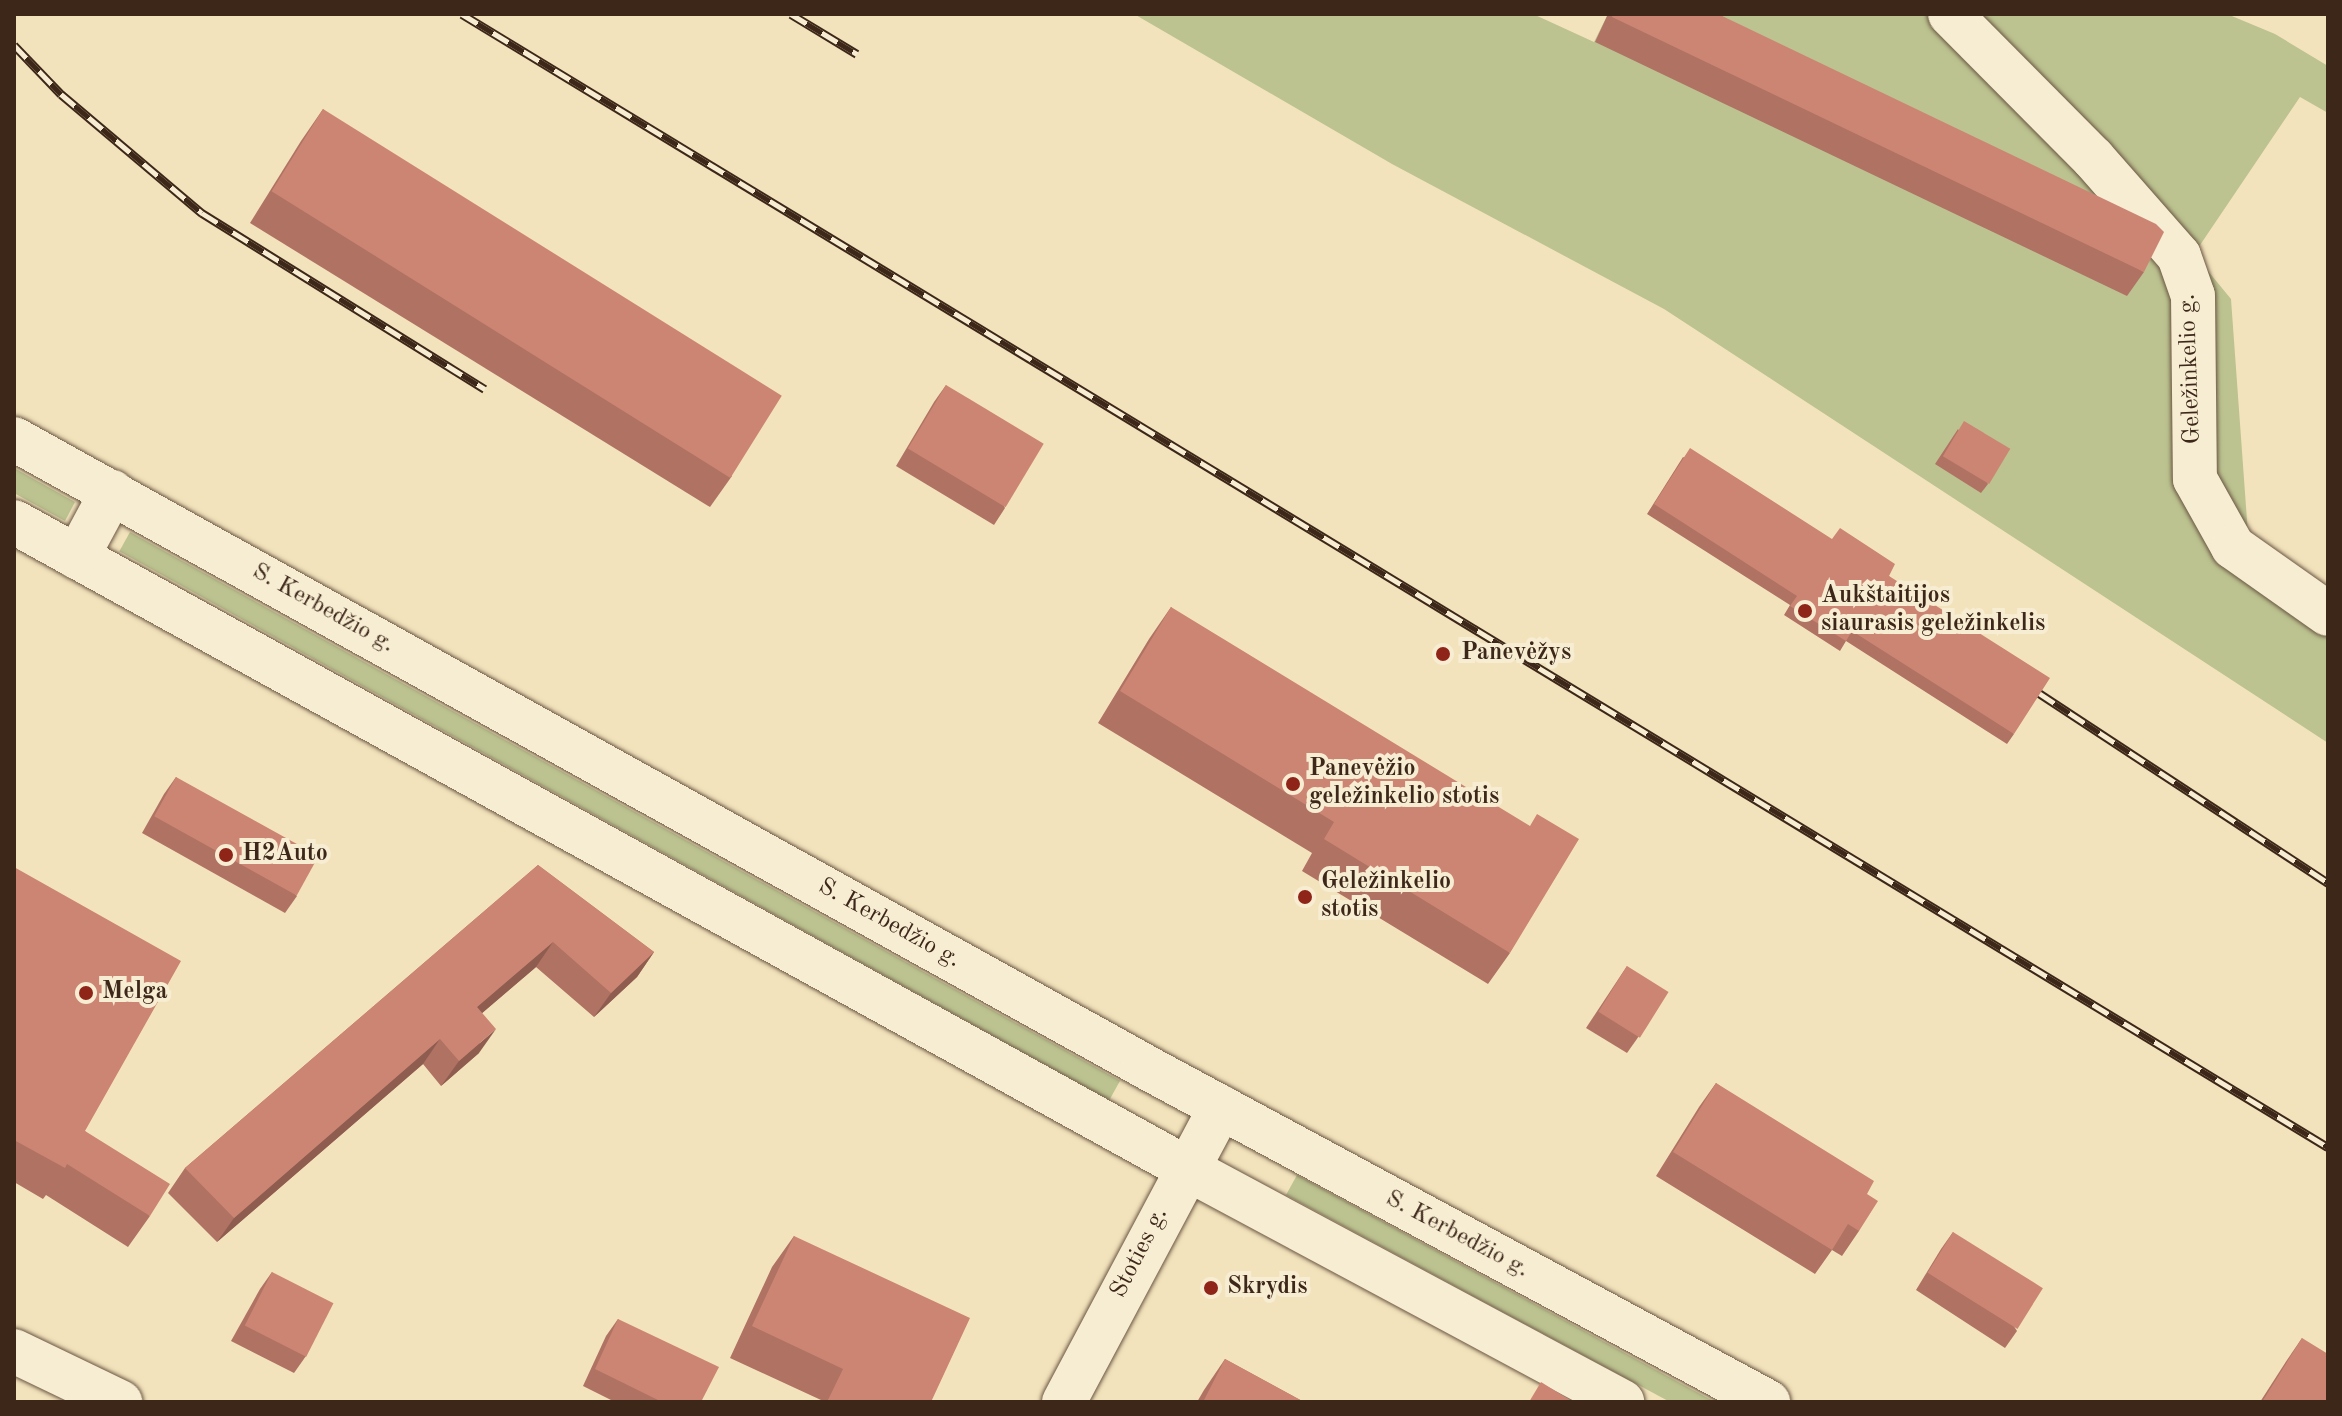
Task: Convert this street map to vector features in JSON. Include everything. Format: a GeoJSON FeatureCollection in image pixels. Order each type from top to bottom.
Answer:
{"type":"FeatureCollection","features":[{"type":"Feature","properties":{"kind":"main road","name":"Geležinkelio g."},"geometry":{"type":"LineString","coordinates":[[1950,14],[2093,158],[2179,256],[2193,296],[2195,479],[2233,547],[2328,614]]}},
{"type":"Feature","properties":{"kind":"main road","name":"S. Kerbedžio g."},"geometry":{"type":"LineString","coordinates":[[14,439],[1221,1107],[1768,1402]]}},
{"type":"Feature","properties":{"kind":"main road"},"geometry":{"type":"LineString","coordinates":[[77,557],[112,492]]}},
{"type":"Feature","properties":{"kind":"main road"},"geometry":{"type":"LineString","coordinates":[[14,522],[1186,1168],[1622,1402]]}},
{"type":"Feature","properties":{"kind":"main road","name":"Stoties g."},"geometry":{"type":"LineString","coordinates":[[1064,1402],[1221,1107]]}},
{"type":"Feature","properties":{"kind":"main road"},"geometry":{"type":"LineString","coordinates":[[14,1351],[120,1402]]}},
{"type":"Feature","properties":{"kind":"green space"},"geometry":{"type":"Polygon","coordinates":[[[1134,14],[1533,14],[1594,42],[1608,14],[2227,14],[2275,34],[2328,66],[2328,113],[2300,97],[2194,254],[2231,299],[2248,534],[2328,597],[2328,743],[1664,309],[1392,164],[1134,14]]]}},
{"type":"Feature","properties":{"kind":"green space"},"geometry":{"type":"Polygon","coordinates":[[[14,468],[75,502],[65,521],[14,493],[14,468]]]}},
{"type":"Feature","properties":{"kind":"green space"},"geometry":{"type":"Polygon","coordinates":[[[130,532],[1120,1081],[1109,1100],[119,551],[130,532]]]}},
{"type":"Feature","properties":{"kind":"green space"},"geometry":{"type":"Polygon","coordinates":[[[1297,1175],[1715,1402],[1670,1402],[1286,1195],[1297,1175]]]}},
{"type":"Feature","properties":{"kind":"building"},"geometry":{"type":"Polygon","coordinates":[[[1613,14],[1718,14],[2156,224],[2164,232],[2144,272],[1612,17],[1613,14]]]}},
{"type":"Feature","properties":{"kind":"building"},"geometry":{"type":"Polygon","coordinates":[[[323,109],[782,396],[730,478],[272,191],[323,109]]]}},
{"type":"Feature","properties":{"kind":"building"},"geometry":{"type":"Polygon","coordinates":[[[946,385],[1044,444],[1006,507],[908,448],[946,385]]]}},
{"type":"Feature","properties":{"kind":"building"},"geometry":{"type":"Polygon","coordinates":[[[1964,421],[2010,449],[1989,484],[1943,456],[1964,421]]]}},
{"type":"Feature","properties":{"kind":"building"},"geometry":{"type":"Polygon","coordinates":[[[1690,448],[1832,539],[1840,528],[1895,564],[1889,576],[2050,678],[2014,734],[1852,631],[1846,641],[1790,606],[1797,596],[1654,504],[1690,448]]]}},
{"type":"Feature","properties":{"kind":"building","name":"Panevėžio geležinkelio stotis"},"geometry":{"type":"Polygon","coordinates":[[[1171,607],[1530,826],[1537,814],[1579,839],[1510,953],[1324,839],[1334,822],[1120,691],[1171,607]]]}},
{"type":"Feature","properties":{"kind":"building"},"geometry":{"type":"Polygon","coordinates":[[[176,777],[319,856],[297,895],[154,816],[176,777]]]}},
{"type":"Feature","properties":{"kind":"building"},"geometry":{"type":"Polygon","coordinates":[[[538,865],[654,952],[611,993],[553,942],[477,1007],[496,1029],[459,1061],[440,1039],[234,1218],[185,1168],[538,865]]]}},
{"type":"Feature","properties":{"kind":"building"},"geometry":{"type":"Polygon","coordinates":[[[14,867],[181,961],[85,1131],[170,1184],[150,1216],[67,1164],[65,1168],[14,1140],[14,867]]]}},
{"type":"Feature","properties":{"kind":"building"},"geometry":{"type":"Polygon","coordinates":[[[1627,966],[1669,992],[1640,1038],[1598,1012],[1627,966]]]}},
{"type":"Feature","properties":{"kind":"building"},"geometry":{"type":"Polygon","coordinates":[[[1716,1083],[1874,1181],[1867,1194],[1878,1201],[1859,1231],[1848,1224],[1832,1250],[1673,1152],[1716,1083]]]}},
{"type":"Feature","properties":{"kind":"building"},"geometry":{"type":"Polygon","coordinates":[[[1953,1232],[2043,1288],[2017,1329],[1928,1273],[1953,1232]]]}},
{"type":"Feature","properties":{"kind":"building"},"geometry":{"type":"Polygon","coordinates":[[[794,1236],[970,1318],[931,1402],[827,1402],[843,1369],[752,1326],[794,1236]]]}},
{"type":"Feature","properties":{"kind":"building"},"geometry":{"type":"Polygon","coordinates":[[[272,1272],[333,1303],[306,1357],[245,1325],[272,1272]]]}},
{"type":"Feature","properties":{"kind":"building"},"geometry":{"type":"Polygon","coordinates":[[[618,1319],[719,1367],[701,1402],[662,1402],[595,1369],[618,1319]]]}},
{"type":"Feature","properties":{"kind":"building"},"geometry":{"type":"Polygon","coordinates":[[[2302,1338],[2328,1354],[2328,1402],[2262,1402],[2302,1338]]]}},
{"type":"Feature","properties":{"kind":"building"},"geometry":{"type":"Polygon","coordinates":[[[1225,1359],[1304,1402],[1203,1402],[1225,1359]]]}},
{"type":"Feature","properties":{"kind":"building"},"geometry":{"type":"Polygon","coordinates":[[[1541,1382],[1573,1402],[1529,1402],[1541,1382]]]}},
{"type":"Feature","properties":{"kind":"railway"},"geometry":{"type":"LineString","coordinates":[[462,14],[2328,1147]]}},
{"type":"Feature","properties":{"kind":"railway"},"geometry":{"type":"LineString","coordinates":[[791,14],[857,54]]}},
{"type":"Feature","properties":{"kind":"railway"},"geometry":{"type":"LineString","coordinates":[[14,45],[61,94],[202,213],[485,389]]}},
{"type":"Feature","properties":{"kind":"railway"},"geometry":{"type":"LineString","coordinates":[[2039,693],[2328,883]]}},
{"type":"Feature","properties":{"kind":"place","name":"Aukštaitijos siaurasis geležinkelis"},"geometry":{"type":"Point","coordinates":[1805,611]}},
{"type":"Feature","properties":{"kind":"place","name":"Panevėžys"},"geometry":{"type":"Point","coordinates":[1443,654]}},
{"type":"Feature","properties":{"kind":"place","name":"Panevėžio geležinkelio stotis"},"geometry":{"type":"Point","coordinates":[1293,784]}},
{"type":"Feature","properties":{"kind":"place","name":"H2Auto"},"geometry":{"type":"Point","coordinates":[226,855]}},
{"type":"Feature","properties":{"kind":"place","name":"Geležinkelio stotis"},"geometry":{"type":"Point","coordinates":[1305,897]}},
{"type":"Feature","properties":{"kind":"place","name":"Melga"},"geometry":{"type":"Point","coordinates":[86,993]}},
{"type":"Feature","properties":{"kind":"place","name":"Skrydis"},"geometry":{"type":"Point","coordinates":[1211,1288]}}]}
